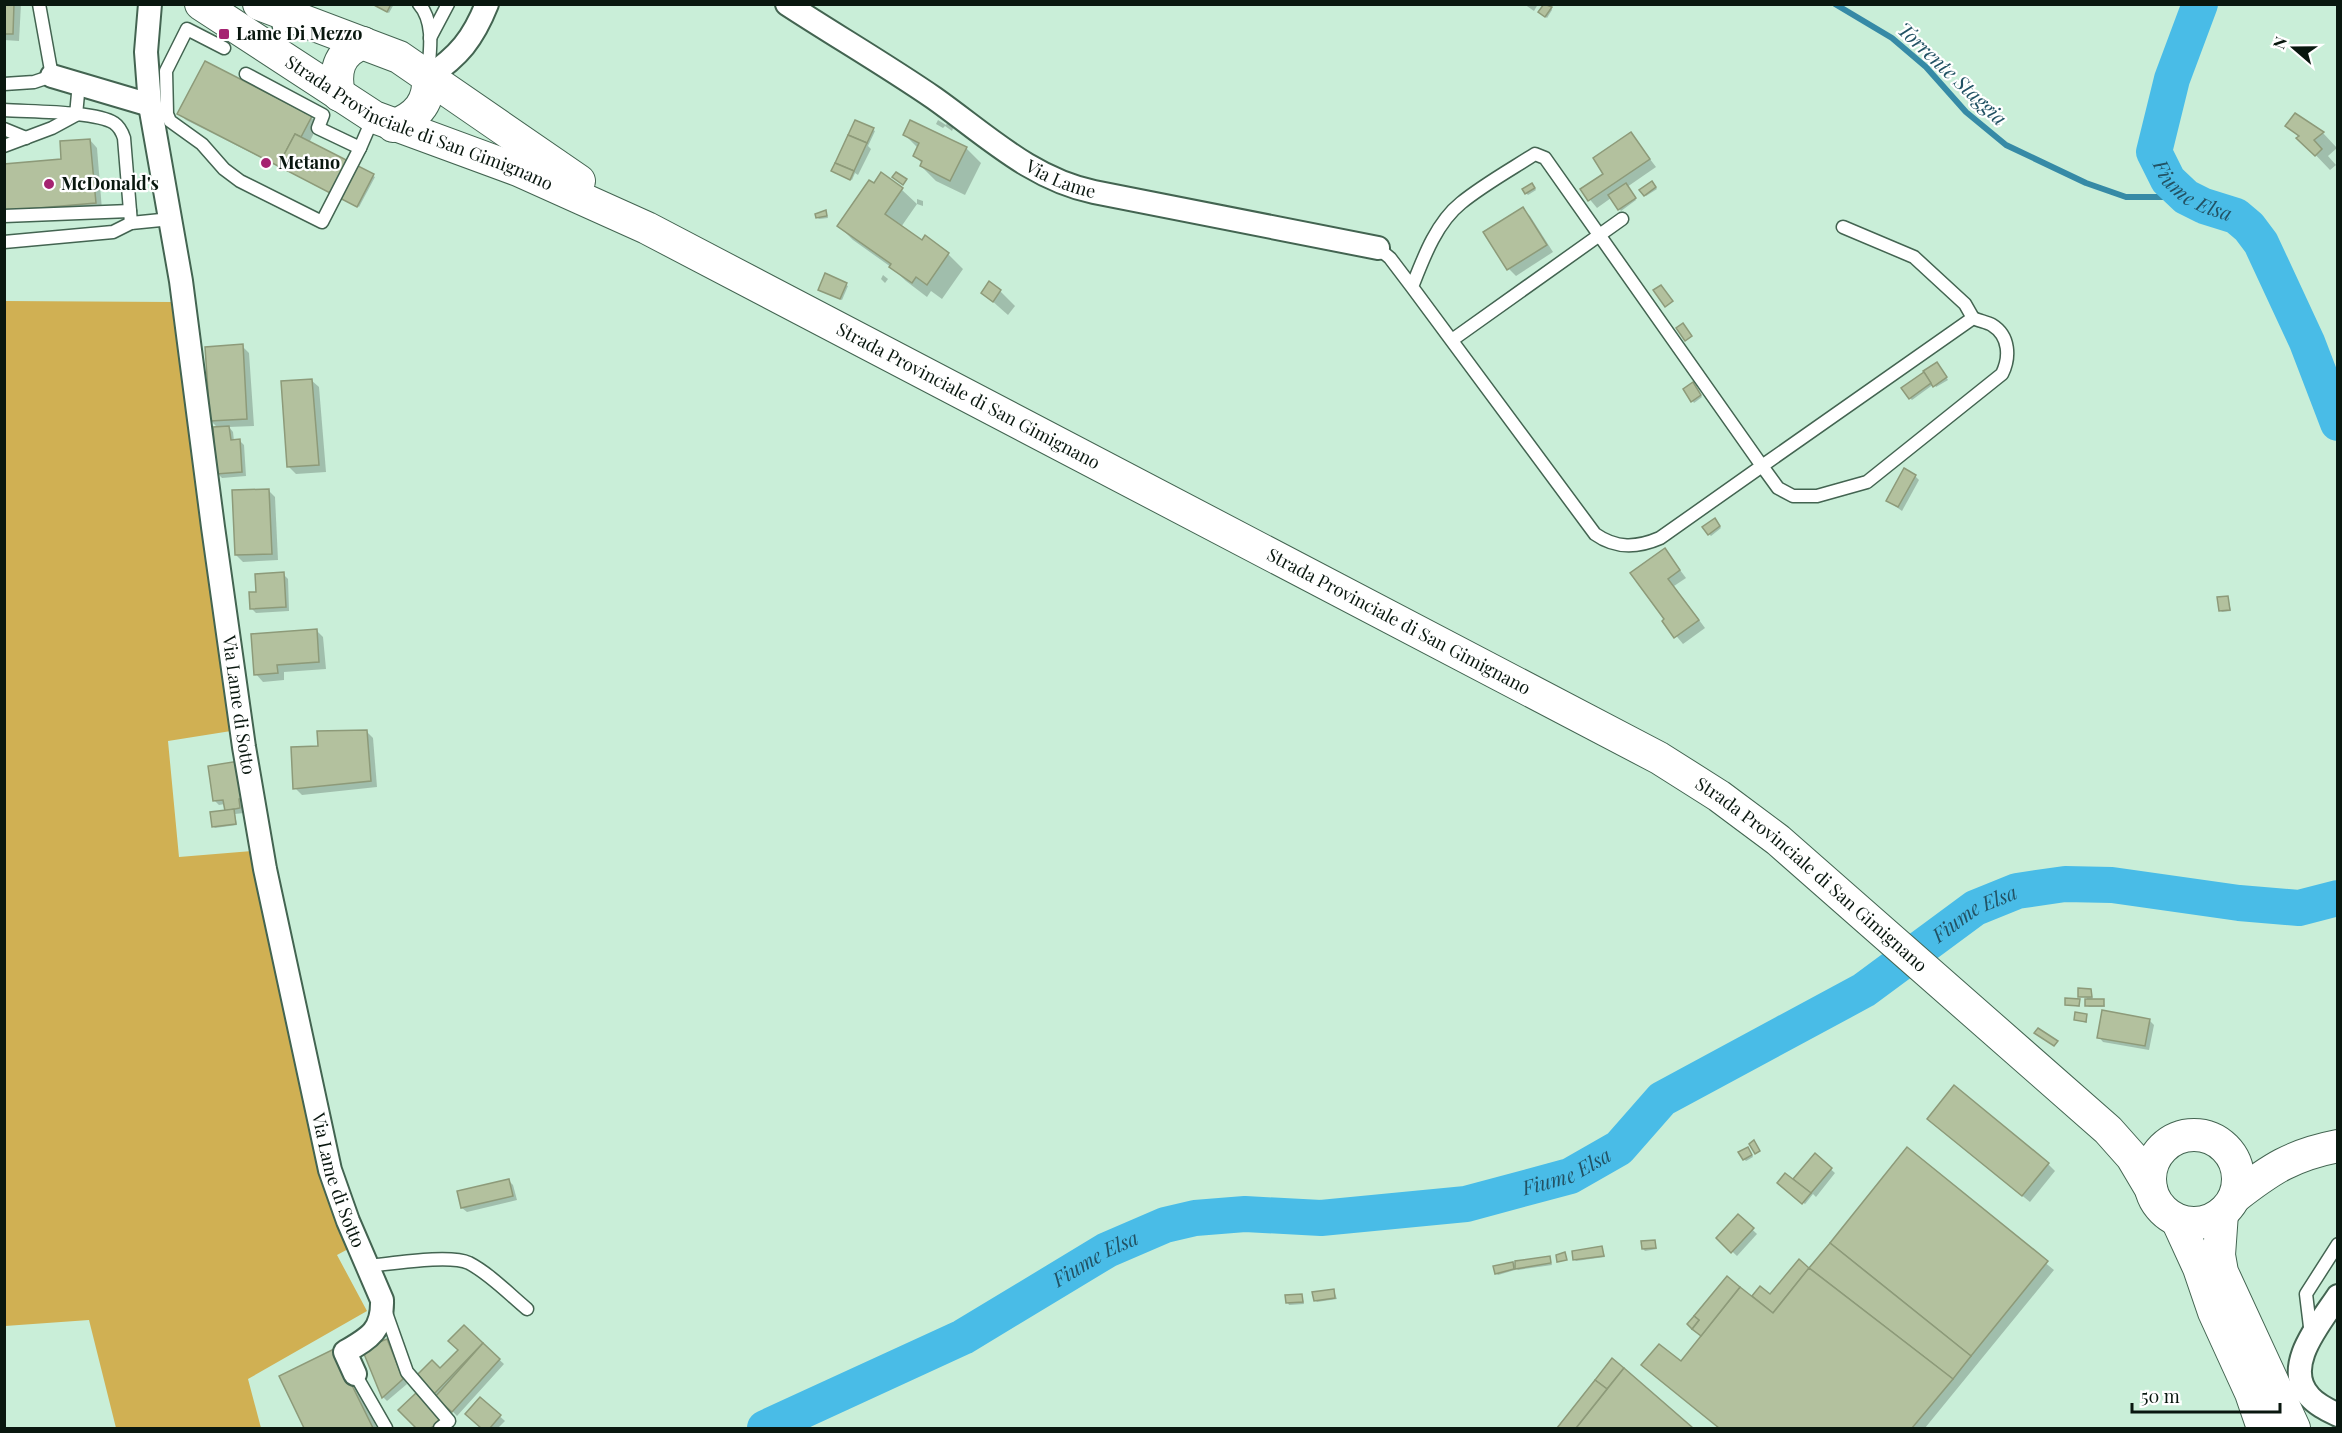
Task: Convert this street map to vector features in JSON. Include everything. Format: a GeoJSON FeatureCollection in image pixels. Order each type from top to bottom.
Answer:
{"type":"FeatureCollection","features":[{"type":"Feature","properties":{"kind":"main road","name":"Strada Provinciale di San Gimignano"},"geometry":{"type":"LineString","coordinates":[[201,4],[339,95],[384,121],[518,170],[647,228],[1631,742],[1712,791],[1778,840],[2086,1110],[2127,1149],[2151,1189]]}},
{"type":"Feature","properties":{"kind":"main road","name":"Strada Provinciale di San Gimignano"},"geometry":{"type":"LineString","coordinates":[[271,7],[392,54],[647,228]]}},
{"type":"Feature","properties":{"kind":"main road"},"geometry":{"type":"LineString","coordinates":[[339,95],[335,79],[339,62],[347,51],[363,43]]}},
{"type":"Feature","properties":{"kind":"main road"},"geometry":{"type":"LineString","coordinates":[[384,121],[411,117],[423,105],[428,93],[428,77]]}},
{"type":"Feature","properties":{"kind":"main road","name":"Strada Provinciale di San Gimignano"},"geometry":{"type":"LineString","coordinates":[[2086,1110],[2119,1125],[2176,1139]]}},
{"type":"Feature","properties":{"kind":"main road"},"geometry":{"type":"LineString","coordinates":[[2294,1428],[2222,1272],[2219,1255],[2229,1205],[2238,1184],[2238,1171],[2234,1159],[2216,1140],[2189,1135],[2176,1139],[2163,1148],[2155,1160],[2151,1174],[2151,1189],[2156,1202],[2165,1213],[2177,1220],[2200,1223],[2212,1220],[2229,1205],[2270,1171],[2305,1153],[2337,1146]]}},
{"type":"Feature","properties":{"kind":"main road"},"geometry":{"type":"LineString","coordinates":[[2226,1149],[2305,1153]]}},
{"type":"Feature","properties":{"kind":"main road"},"geometry":{"type":"LineString","coordinates":[[2177,1220],[2264,1428]]}},
{"type":"Feature","properties":{"kind":"street","name":"Via Lame di Sotto"},"geometry":{"type":"LineString","coordinates":[[150,4],[146,52],[157,75],[150,105],[182,281],[244,747],[265,869],[330,1170],[348,1221],[382,1300]]}},
{"type":"Feature","properties":{"kind":"street"},"geometry":{"type":"LineString","coordinates":[[428,77],[461,51],[477,28],[488,4]]}},
{"type":"Feature","properties":{"kind":"street","name":"Via Lame"},"geometry":{"type":"LineString","coordinates":[[787,4],[932,96],[1016,159],[1057,182],[1094,192],[1378,248]]}},
{"type":"Feature","properties":{"kind":"street"},"geometry":{"type":"LineString","coordinates":[[52,76],[150,105]]}},
{"type":"Feature","properties":{"kind":"street"},"geometry":{"type":"LineString","coordinates":[[2337,1296],[2311,1339],[2300,1363],[2299,1379],[2312,1400],[2337,1416]]}},
{"type":"Feature","properties":{"kind":"street"},"geometry":{"type":"LineString","coordinates":[[355,1374],[345,1352],[368,1338],[376,1330],[382,1313],[382,1300]]}},
{"type":"Feature","properties":{"kind":"lane"},"geometry":{"type":"LineString","coordinates":[[4,84],[34,82],[52,76],[39,4]]}},
{"type":"Feature","properties":{"kind":"lane"},"geometry":{"type":"LineString","coordinates":[[419,4],[427,20],[430,39],[428,77]]}},
{"type":"Feature","properties":{"kind":"lane"},"geometry":{"type":"LineString","coordinates":[[430,39],[448,4]]}},
{"type":"Feature","properties":{"kind":"lane"},"geometry":{"type":"LineString","coordinates":[[271,7],[284,57]]}},
{"type":"Feature","properties":{"kind":"lane"},"geometry":{"type":"LineString","coordinates":[[224,48],[187,29],[157,75],[171,123],[201,144],[240,181],[322,222],[360,147],[384,121]]}},
{"type":"Feature","properties":{"kind":"lane"},"geometry":{"type":"LineString","coordinates":[[246,74],[323,115],[318,128],[360,147]]}},
{"type":"Feature","properties":{"kind":"lane"},"geometry":{"type":"LineString","coordinates":[[4,146],[66,122],[76,115],[79,83]]}},
{"type":"Feature","properties":{"kind":"lane"},"geometry":{"type":"LineString","coordinates":[[4,110],[103,118],[114,123],[124,138],[131,217]]}},
{"type":"Feature","properties":{"kind":"lane"},"geometry":{"type":"LineString","coordinates":[[4,129],[26,138]]}},
{"type":"Feature","properties":{"kind":"lane"},"geometry":{"type":"LineString","coordinates":[[1412,287],[1425,255],[1440,228],[1459,204],[1534,154],[1545,158],[1601,234],[1778,488],[1792,496],[1817,496],[1867,482],[2002,374],[2008,362],[2008,348],[2001,334],[1993,326],[1973,318],[1965,304],[1914,257],[1843,227]]}},
{"type":"Feature","properties":{"kind":"lane"},"geometry":{"type":"LineString","coordinates":[[4,216],[113,212],[131,217],[171,219]]}},
{"type":"Feature","properties":{"kind":"lane"},"geometry":{"type":"LineString","coordinates":[[113,212],[113,232]]}},
{"type":"Feature","properties":{"kind":"lane"},"geometry":{"type":"LineString","coordinates":[[4,242],[113,232],[131,217]]}},
{"type":"Feature","properties":{"kind":"lane"},"geometry":{"type":"LineString","coordinates":[[1452,340],[1622,219]]}},
{"type":"Feature","properties":{"kind":"lane"},"geometry":{"type":"LineString","coordinates":[[1378,248],[1390,258],[1595,534],[1607,543],[1642,545],[1660,538],[1973,318]]}},
{"type":"Feature","properties":{"kind":"lane"},"geometry":{"type":"LineString","coordinates":[[2311,1339],[2306,1294],[2337,1244]]}},
{"type":"Feature","properties":{"kind":"lane"},"geometry":{"type":"LineString","coordinates":[[368,1266],[437,1260],[462,1261],[484,1274],[527,1309]]}},
{"type":"Feature","properties":{"kind":"lane"},"geometry":{"type":"LineString","coordinates":[[382,1300],[407,1372],[449,1421],[440,1428]]}},
{"type":"Feature","properties":{"kind":"lane"},"geometry":{"type":"LineString","coordinates":[[355,1374],[386,1428]]}},
{"type":"Feature","properties":{"kind":"shaded area"},"geometry":{"type":"Polygon","coordinates":[[[5,301],[171,302],[231,731],[168,741],[179,857],[252,851],[350,1248],[337,1255],[367,1311],[248,1379],[261,1428],[116,1428],[89,1320],[5,1326],[5,301]]]}},
{"type":"Feature","properties":{"kind":"building"},"geometry":{"type":"Polygon","coordinates":[[[4,4],[14,4],[13,34],[4,34],[4,4]]]}},
{"type":"Feature","properties":{"kind":"building"},"geometry":{"type":"Polygon","coordinates":[[[372,4],[391,4],[387,12],[372,4]]]}},
{"type":"Feature","properties":{"kind":"building"},"geometry":{"type":"Polygon","coordinates":[[[1544,4],[1552,7],[1545,17],[1538,12],[1544,4]]]}},
{"type":"Feature","properties":{"kind":"building"},"geometry":{"type":"Polygon","coordinates":[[[205,61],[312,116],[301,137],[295,134],[278,166],[177,114],[205,61]]]}},
{"type":"Feature","properties":{"kind":"building"},"geometry":{"type":"Polygon","coordinates":[[[2295,113],[2324,132],[2314,140],[2322,149],[2315,156],[2296,138],[2299,136],[2285,126],[2295,113]]]}},
{"type":"Feature","properties":{"kind":"building"},"geometry":{"type":"Polygon","coordinates":[[[855,120],[874,128],[867,143],[848,135],[855,120]]]}},
{"type":"Feature","properties":{"kind":"building"},"geometry":{"type":"Polygon","coordinates":[[[910,120],[967,147],[950,181],[920,166],[922,161],[913,156],[919,143],[903,135],[910,120]]]}},
{"type":"Feature","properties":{"kind":"building"},"geometry":{"type":"Polygon","coordinates":[[[1631,132],[1650,159],[1588,201],[1580,189],[1603,174],[1593,158],[1631,132]]]}},
{"type":"Feature","properties":{"kind":"building"},"geometry":{"type":"Polygon","coordinates":[[[295,134],[374,174],[357,207],[278,166],[295,134]]]}},
{"type":"Feature","properties":{"kind":"building"},"geometry":{"type":"Polygon","coordinates":[[[848,135],[867,143],[854,171],[835,163],[848,135]]]}},
{"type":"Feature","properties":{"kind":"building","name":"McDonald's"},"geometry":{"type":"Polygon","coordinates":[[[90,139],[96,203],[4,211],[4,164],[61,159],[60,141],[90,139]]]}},
{"type":"Feature","properties":{"kind":"building"},"geometry":{"type":"Polygon","coordinates":[[[835,163],[854,171],[850,180],[831,171],[835,163]]]}},
{"type":"Feature","properties":{"kind":"building"},"geometry":{"type":"Polygon","coordinates":[[[881,172],[903,188],[885,214],[922,240],[925,235],[949,253],[927,285],[916,277],[912,283],[889,267],[891,264],[837,226],[869,180],[874,183],[881,172]]]}},
{"type":"Feature","properties":{"kind":"building"},"geometry":{"type":"Polygon","coordinates":[[[896,172],[907,179],[903,185],[892,177],[896,172]]]}},
{"type":"Feature","properties":{"kind":"building"},"geometry":{"type":"Polygon","coordinates":[[[1652,181],[1656,187],[1644,196],[1639,190],[1652,181]]]}},
{"type":"Feature","properties":{"kind":"building"},"geometry":{"type":"Polygon","coordinates":[[[1532,183],[1535,188],[1525,194],[1522,189],[1532,183]]]}},
{"type":"Feature","properties":{"kind":"building"},"geometry":{"type":"Polygon","coordinates":[[[1626,183],[1636,198],[1618,210],[1608,195],[1626,183]]]}},
{"type":"Feature","properties":{"kind":"building"},"geometry":{"type":"Polygon","coordinates":[[[1523,207],[1547,245],[1507,270],[1483,232],[1523,207]]]}},
{"type":"Feature","properties":{"kind":"building"},"geometry":{"type":"Polygon","coordinates":[[[826,210],[827,216],[816,218],[815,214],[826,210]]]}},
{"type":"Feature","properties":{"kind":"building"},"geometry":{"type":"Polygon","coordinates":[[[825,273],[847,283],[840,299],[818,290],[825,273]]]}},
{"type":"Feature","properties":{"kind":"building"},"geometry":{"type":"Polygon","coordinates":[[[989,281],[1001,290],[993,302],[981,293],[989,281]]]}},
{"type":"Feature","properties":{"kind":"building"},"geometry":{"type":"Polygon","coordinates":[[[1661,285],[1673,301],[1665,307],[1653,290],[1661,285]]]}},
{"type":"Feature","properties":{"kind":"building"},"geometry":{"type":"Polygon","coordinates":[[[1683,323],[1692,336],[1685,341],[1676,328],[1683,323]]]}},
{"type":"Feature","properties":{"kind":"building"},"geometry":{"type":"Polygon","coordinates":[[[243,344],[247,419],[210,421],[205,347],[243,344]]]}},
{"type":"Feature","properties":{"kind":"building"},"geometry":{"type":"Polygon","coordinates":[[[1937,362],[1947,377],[1933,387],[1923,371],[1937,362]]]}},
{"type":"Feature","properties":{"kind":"building"},"geometry":{"type":"Polygon","coordinates":[[[1924,372],[1931,383],[1909,399],[1901,388],[1924,372]]]}},
{"type":"Feature","properties":{"kind":"building"},"geometry":{"type":"Polygon","coordinates":[[[312,379],[319,465],[287,467],[281,381],[312,379]]]}},
{"type":"Feature","properties":{"kind":"building"},"geometry":{"type":"Polygon","coordinates":[[[1693,382],[1701,395],[1691,402],[1683,389],[1693,382]]]}},
{"type":"Feature","properties":{"kind":"building"},"geometry":{"type":"Polygon","coordinates":[[[229,426],[231,440],[240,439],[242,472],[216,474],[213,427],[229,426]]]}},
{"type":"Feature","properties":{"kind":"building"},"geometry":{"type":"Polygon","coordinates":[[[1904,468],[1916,475],[1898,507],[1886,501],[1904,468]]]}},
{"type":"Feature","properties":{"kind":"building"},"geometry":{"type":"Polygon","coordinates":[[[269,489],[272,554],[235,555],[232,490],[269,489]]]}},
{"type":"Feature","properties":{"kind":"building"},"geometry":{"type":"Polygon","coordinates":[[[1715,518],[1720,526],[1708,535],[1702,527],[1715,518]]]}},
{"type":"Feature","properties":{"kind":"building"},"geometry":{"type":"Polygon","coordinates":[[[1665,548],[1680,570],[1668,579],[1699,620],[1674,638],[1662,621],[1664,619],[1630,573],[1665,548]]]}},
{"type":"Feature","properties":{"kind":"building"},"geometry":{"type":"Polygon","coordinates":[[[284,572],[286,607],[250,609],[249,592],[256,592],[255,574],[284,572]]]}},
{"type":"Feature","properties":{"kind":"building"},"geometry":{"type":"Polygon","coordinates":[[[2228,596],[2230,610],[2219,611],[2217,597],[2228,596]]]}},
{"type":"Feature","properties":{"kind":"building"},"geometry":{"type":"Polygon","coordinates":[[[317,629],[319,662],[277,665],[278,673],[254,675],[251,634],[317,629]]]}},
{"type":"Feature","properties":{"kind":"building"},"geometry":{"type":"Polygon","coordinates":[[[367,730],[371,781],[293,789],[291,747],[318,746],[317,731],[367,730]]]}},
{"type":"Feature","properties":{"kind":"building"},"geometry":{"type":"Polygon","coordinates":[[[239,761],[244,798],[239,799],[240,808],[225,811],[223,800],[213,801],[208,766],[239,761]]]}},
{"type":"Feature","properties":{"kind":"building"},"geometry":{"type":"Polygon","coordinates":[[[234,809],[236,824],[212,827],[210,812],[234,809]]]}},
{"type":"Feature","properties":{"kind":"building"},"geometry":{"type":"Polygon","coordinates":[[[2078,988],[2091,989],[2092,997],[2078,997],[2078,988]]]}},
{"type":"Feature","properties":{"kind":"building"},"geometry":{"type":"Polygon","coordinates":[[[2065,998],[2080,999],[2079,1006],[2065,1005],[2065,998]]]}},
{"type":"Feature","properties":{"kind":"building"},"geometry":{"type":"Polygon","coordinates":[[[2085,999],[2104,999],[2104,1006],[2085,1006],[2085,999]]]}},
{"type":"Feature","properties":{"kind":"building"},"geometry":{"type":"Polygon","coordinates":[[[2102,1010],[2150,1019],[2145,1046],[2097,1038],[2102,1010]]]}},
{"type":"Feature","properties":{"kind":"building"},"geometry":{"type":"Polygon","coordinates":[[[2075,1012],[2087,1014],[2086,1022],[2074,1020],[2075,1012]]]}},
{"type":"Feature","properties":{"kind":"building"},"geometry":{"type":"Polygon","coordinates":[[[2038,1028],[2058,1041],[2054,1046],[2034,1033],[2038,1028]]]}},
{"type":"Feature","properties":{"kind":"building"},"geometry":{"type":"Polygon","coordinates":[[[1954,1085],[2049,1163],[2022,1196],[1927,1119],[1954,1085]]]}},
{"type":"Feature","properties":{"kind":"building"},"geometry":{"type":"Polygon","coordinates":[[[1754,1140],[1760,1151],[1755,1154],[1749,1144],[1754,1140]]]}},
{"type":"Feature","properties":{"kind":"building"},"geometry":{"type":"Polygon","coordinates":[[[1748,1147],[1752,1155],[1743,1160],[1738,1152],[1748,1147]]]}},
{"type":"Feature","properties":{"kind":"building"},"geometry":{"type":"Polygon","coordinates":[[[1907,1147],[2048,1261],[1971,1356],[1830,1243],[1907,1147]]]}},
{"type":"Feature","properties":{"kind":"building"},"geometry":{"type":"Polygon","coordinates":[[[1815,1153],[1832,1168],[1811,1193],[1793,1179],[1815,1153]]]}},
{"type":"Feature","properties":{"kind":"building"},"geometry":{"type":"Polygon","coordinates":[[[1785,1173],[1811,1193],[1802,1204],[1777,1183],[1785,1173]]]}},
{"type":"Feature","properties":{"kind":"building"},"geometry":{"type":"Polygon","coordinates":[[[509,1179],[513,1196],[461,1208],[457,1191],[509,1179]]]}},
{"type":"Feature","properties":{"kind":"building"},"geometry":{"type":"Polygon","coordinates":[[[1738,1214],[1754,1228],[1731,1253],[1716,1238],[1738,1214]]]}},
{"type":"Feature","properties":{"kind":"building"},"geometry":{"type":"Polygon","coordinates":[[[1655,1240],[1656,1248],[1642,1249],[1641,1241],[1655,1240]]]}},
{"type":"Feature","properties":{"kind":"building"},"geometry":{"type":"Polygon","coordinates":[[[1830,1243],[1971,1356],[1953,1379],[1809,1268],[1830,1243]]]}},
{"type":"Feature","properties":{"kind":"building"},"geometry":{"type":"Polygon","coordinates":[[[1602,1246],[1604,1256],[1573,1260],[1572,1251],[1602,1246]]]}},
{"type":"Feature","properties":{"kind":"building"},"geometry":{"type":"Polygon","coordinates":[[[1565,1252],[1567,1260],[1557,1262],[1556,1255],[1565,1252]]]}},
{"type":"Feature","properties":{"kind":"building"},"geometry":{"type":"Polygon","coordinates":[[[1550,1256],[1551,1263],[1515,1269],[1515,1261],[1550,1256]]]}},
{"type":"Feature","properties":{"kind":"building"},"geometry":{"type":"Polygon","coordinates":[[[1799,1259],[1809,1268],[1773,1313],[1752,1296],[1760,1286],[1770,1294],[1799,1259]]]}},
{"type":"Feature","properties":{"kind":"building"},"geometry":{"type":"Polygon","coordinates":[[[1513,1262],[1514,1269],[1495,1274],[1493,1266],[1513,1262]]]}},
{"type":"Feature","properties":{"kind":"building"},"geometry":{"type":"Polygon","coordinates":[[[1809,1268],[1953,1379],[1912,1428],[1719,1428],[1641,1365],[1659,1344],[1681,1361],[1740,1287],[1773,1313],[1809,1268]]]}},
{"type":"Feature","properties":{"kind":"building"},"geometry":{"type":"Polygon","coordinates":[[[1727,1276],[1740,1287],[1701,1336],[1692,1329],[1699,1320],[1694,1316],[1727,1276]]]}},
{"type":"Feature","properties":{"kind":"building"},"geometry":{"type":"Polygon","coordinates":[[[1334,1289],[1335,1298],[1314,1301],[1312,1292],[1334,1289]]]}},
{"type":"Feature","properties":{"kind":"building"},"geometry":{"type":"Polygon","coordinates":[[[1302,1294],[1303,1302],[1286,1303],[1285,1295],[1302,1294]]]}},
{"type":"Feature","properties":{"kind":"building"},"geometry":{"type":"Polygon","coordinates":[[[1694,1316],[1699,1320],[1692,1329],[1687,1324],[1694,1316]]]}},
{"type":"Feature","properties":{"kind":"building"},"geometry":{"type":"Polygon","coordinates":[[[464,1325],[483,1343],[434,1394],[416,1376],[432,1360],[440,1368],[458,1350],[448,1341],[464,1325]]]}},
{"type":"Feature","properties":{"kind":"building"},"geometry":{"type":"Polygon","coordinates":[[[387,1339],[403,1379],[382,1398],[362,1349],[387,1339]]]}},
{"type":"Feature","properties":{"kind":"building"},"geometry":{"type":"Polygon","coordinates":[[[483,1343],[500,1359],[452,1412],[435,1397],[483,1343]]]}},
{"type":"Feature","properties":{"kind":"building"},"geometry":{"type":"Polygon","coordinates":[[[334,1349],[373,1428],[304,1428],[279,1376],[334,1349]]]}},
{"type":"Feature","properties":{"kind":"building"},"geometry":{"type":"Polygon","coordinates":[[[1612,1358],[1624,1368],[1607,1389],[1595,1380],[1612,1358]]]}},
{"type":"Feature","properties":{"kind":"building"},"geometry":{"type":"Polygon","coordinates":[[[1624,1368],[1693,1428],[1576,1428],[1624,1368]]]}},
{"type":"Feature","properties":{"kind":"building"},"geometry":{"type":"Polygon","coordinates":[[[1595,1380],[1607,1389],[1576,1428],[1557,1428],[1595,1380]]]}},
{"type":"Feature","properties":{"kind":"building"},"geometry":{"type":"Polygon","coordinates":[[[416,1393],[441,1419],[431,1428],[416,1428],[398,1410],[416,1393]]]}},
{"type":"Feature","properties":{"kind":"building"},"geometry":{"type":"Polygon","coordinates":[[[480,1397],[501,1415],[490,1428],[481,1428],[465,1414],[480,1397]]]}},
{"type":"Feature","properties":{"kind":"waterway","name":"Torrente Staggia"},"geometry":{"type":"LineString","coordinates":[[1835,4],[1892,38],[1926,67],[1966,112],[2006,145],[2086,183],[2126,197],[2186,197]]}},
{"type":"Feature","properties":{"kind":"waterway","name":"Fiume Elsa"},"geometry":{"type":"LineString","coordinates":[[2200,4],[2172,79],[2154,152],[2168,180],[2186,197],[2204,206],[2236,216],[2249,227],[2261,243],[2307,342],[2338,423]]}},
{"type":"Feature","properties":{"kind":"waterway","name":"Fiume Elsa"},"geometry":{"type":"LineString","coordinates":[[765,1428],[963,1337],[1107,1250],[1165,1225],[1195,1218],[1245,1214],[1321,1218],[1466,1204],[1570,1176],[1619,1148],[1662,1099],[1864,990],[1975,908],[2017,891],[2065,884],[2112,885],[2239,903],[2299,908],[2338,898]]}},
{"type":"Feature","properties":{"kind":"place","name":"Lame Di Mezzo"},"geometry":{"type":"Point","coordinates":[224,34]}},
{"type":"Feature","properties":{"kind":"place","name":"Metano"},"geometry":{"type":"Point","coordinates":[266,163]}},
{"type":"Feature","properties":{"kind":"place","name":"McDonald's"},"geometry":{"type":"Point","coordinates":[49,184]}}]}
